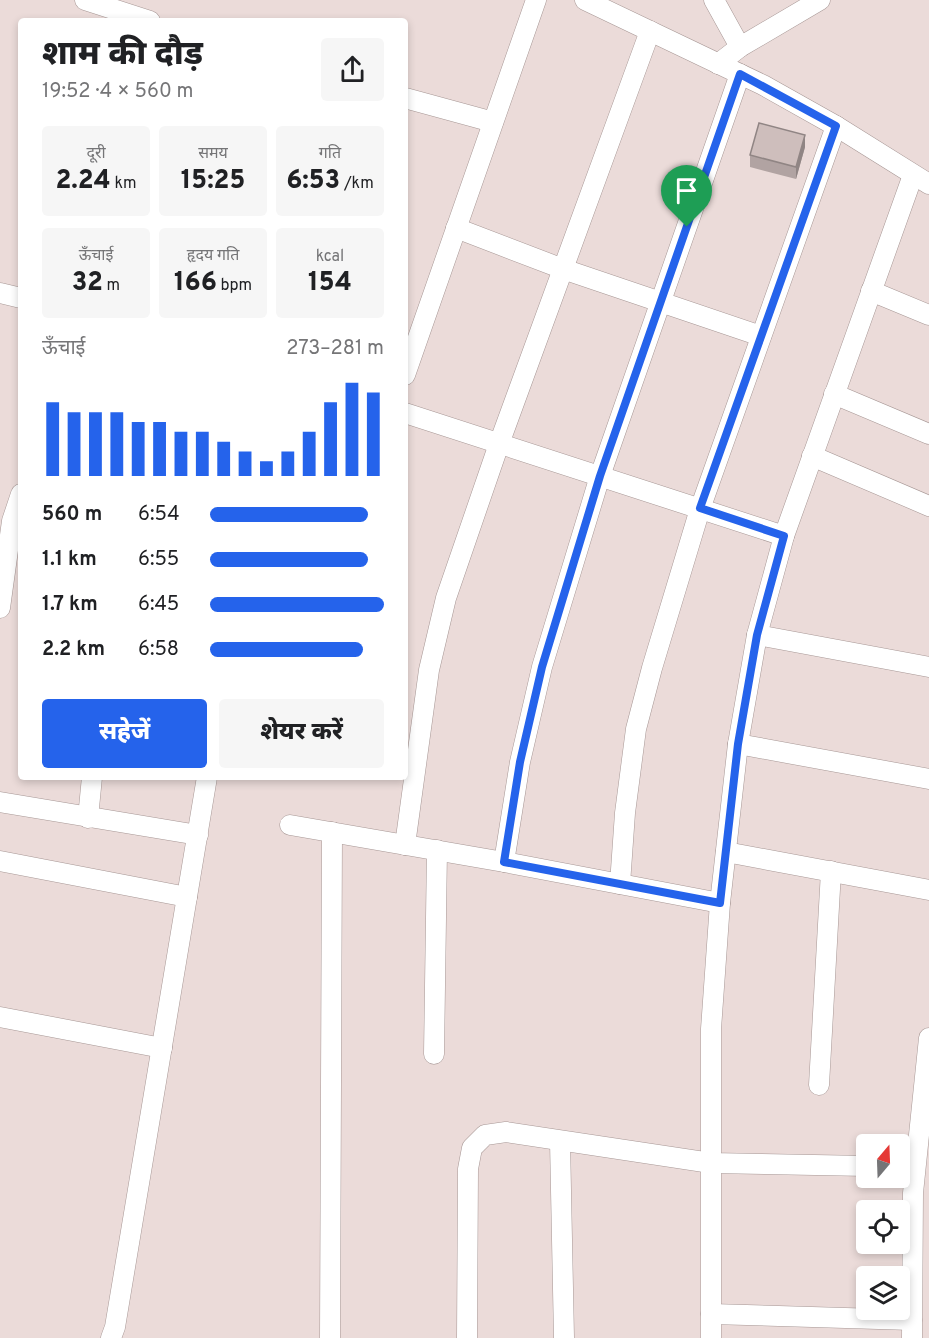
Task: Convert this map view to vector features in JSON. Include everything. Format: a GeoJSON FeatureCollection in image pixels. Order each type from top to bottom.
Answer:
{"type":"FeatureCollection","features":[{"type":"Feature","properties":{"kind":"street"},"geometry":{"type":"LineString","coordinates":[[85,0],[116,16]]}},
{"type":"Feature","properties":{"kind":"street"},"geometry":{"type":"LineString","coordinates":[[408,366],[536,0]]}},
{"type":"Feature","properties":{"kind":"street"},"geometry":{"type":"LineString","coordinates":[[585,0],[740,74],[836,126],[921,179],[871,291],[784,536],[757,635],[738,744],[720,903],[711,1029],[711,1338]]}},
{"type":"Feature","properties":{"kind":"street"},"geometry":{"type":"LineString","coordinates":[[714,0],[740,47]]}},
{"type":"Feature","properties":{"kind":"street"},"geometry":{"type":"LineString","coordinates":[[718,64],[740,47],[820,0]]}},
{"type":"Feature","properties":{"kind":"street"},"geometry":{"type":"LineString","coordinates":[[405,845],[429,670],[446,598],[499,444],[650,31]]}},
{"type":"Feature","properties":{"kind":"street"},"geometry":{"type":"LineString","coordinates":[[504,862],[520,762],[542,667],[600,476],[740,74]]}},
{"type":"Feature","properties":{"kind":"street"},"geometry":{"type":"LineString","coordinates":[[408,99],[493,122]]}},
{"type":"Feature","properties":{"kind":"street"},"geometry":{"type":"LineString","coordinates":[[620,884],[625,813],[636,729],[652,668],[700,508],[836,126]]}},
{"type":"Feature","properties":{"kind":"street"},"geometry":{"type":"LineString","coordinates":[[456,228],[563,269],[761,336]]}},
{"type":"Feature","properties":{"kind":"street"},"geometry":{"type":"LineString","coordinates":[[871,291],[929,315]]}},
{"type":"Feature","properties":{"kind":"street"},"geometry":{"type":"LineString","coordinates":[[834,394],[929,434]]}},
{"type":"Feature","properties":{"kind":"street"},"geometry":{"type":"LineString","coordinates":[[408,414],[784,536]]}},
{"type":"Feature","properties":{"kind":"street"},"geometry":{"type":"LineString","coordinates":[[812,456],[929,506]]}},
{"type":"Feature","properties":{"kind":"street"},"geometry":{"type":"LineString","coordinates":[[0,608],[11,521],[18,502]]}},
{"type":"Feature","properties":{"kind":"street"},"geometry":{"type":"LineString","coordinates":[[757,635],[929,667]]}},
{"type":"Feature","properties":{"kind":"street"},"geometry":{"type":"LineString","coordinates":[[738,744],[929,779]]}},
{"type":"Feature","properties":{"kind":"street"},"geometry":{"type":"LineString","coordinates":[[87,818],[92,780]]}},
{"type":"Feature","properties":{"kind":"street"},"geometry":{"type":"LineString","coordinates":[[111,1338],[115,1327],[207,780]]}},
{"type":"Feature","properties":{"kind":"street"},"geometry":{"type":"LineString","coordinates":[[0,802],[198,835]]}},
{"type":"Feature","properties":{"kind":"street"},"geometry":{"type":"LineString","coordinates":[[290,825],[720,903]]}},
{"type":"Feature","properties":{"kind":"street"},"geometry":{"type":"LineString","coordinates":[[330,1338],[333,832]]}},
{"type":"Feature","properties":{"kind":"street"},"geometry":{"type":"LineString","coordinates":[[434,1054],[437,850]]}},
{"type":"Feature","properties":{"kind":"street"},"geometry":{"type":"LineString","coordinates":[[726,852],[929,891]]}},
{"type":"Feature","properties":{"kind":"street"},"geometry":{"type":"LineString","coordinates":[[0,861],[188,897]]}},
{"type":"Feature","properties":{"kind":"street"},"geometry":{"type":"LineString","coordinates":[[819,1085],[831,871]]}},
{"type":"Feature","properties":{"kind":"street"},"geometry":{"type":"LineString","coordinates":[[0,1017],[162,1048]]}},
{"type":"Feature","properties":{"kind":"street"},"geometry":{"type":"LineString","coordinates":[[910,1155],[929,1038]]}},
{"type":"Feature","properties":{"kind":"street"},"geometry":{"type":"LineString","coordinates":[[467,1338],[468,1169],[472,1148],[485,1135],[506,1132],[711,1163],[856,1166]]}},
{"type":"Feature","properties":{"kind":"street"},"geometry":{"type":"LineString","coordinates":[[560,1141],[564,1338]]}},
{"type":"Feature","properties":{"kind":"street"},"geometry":{"type":"LineString","coordinates":[[711,1314],[912,1329],[921,1192],[910,1171]]}},
{"type":"Feature","properties":{"kind":"building"},"geometry":{"type":"Polygon","coordinates":[[[759,123],[805,135],[796,167],[750,155],[759,123]]]}},
{"type":"Feature","properties":{"kind":"route"},"geometry":{"type":"LineString","coordinates":[[740,74],[836,126],[700,508],[784,536],[757,635],[731,790],[720,903],[504,862],[520,762],[542,667],[600,476],[687,227],[740,74]]}}]}
